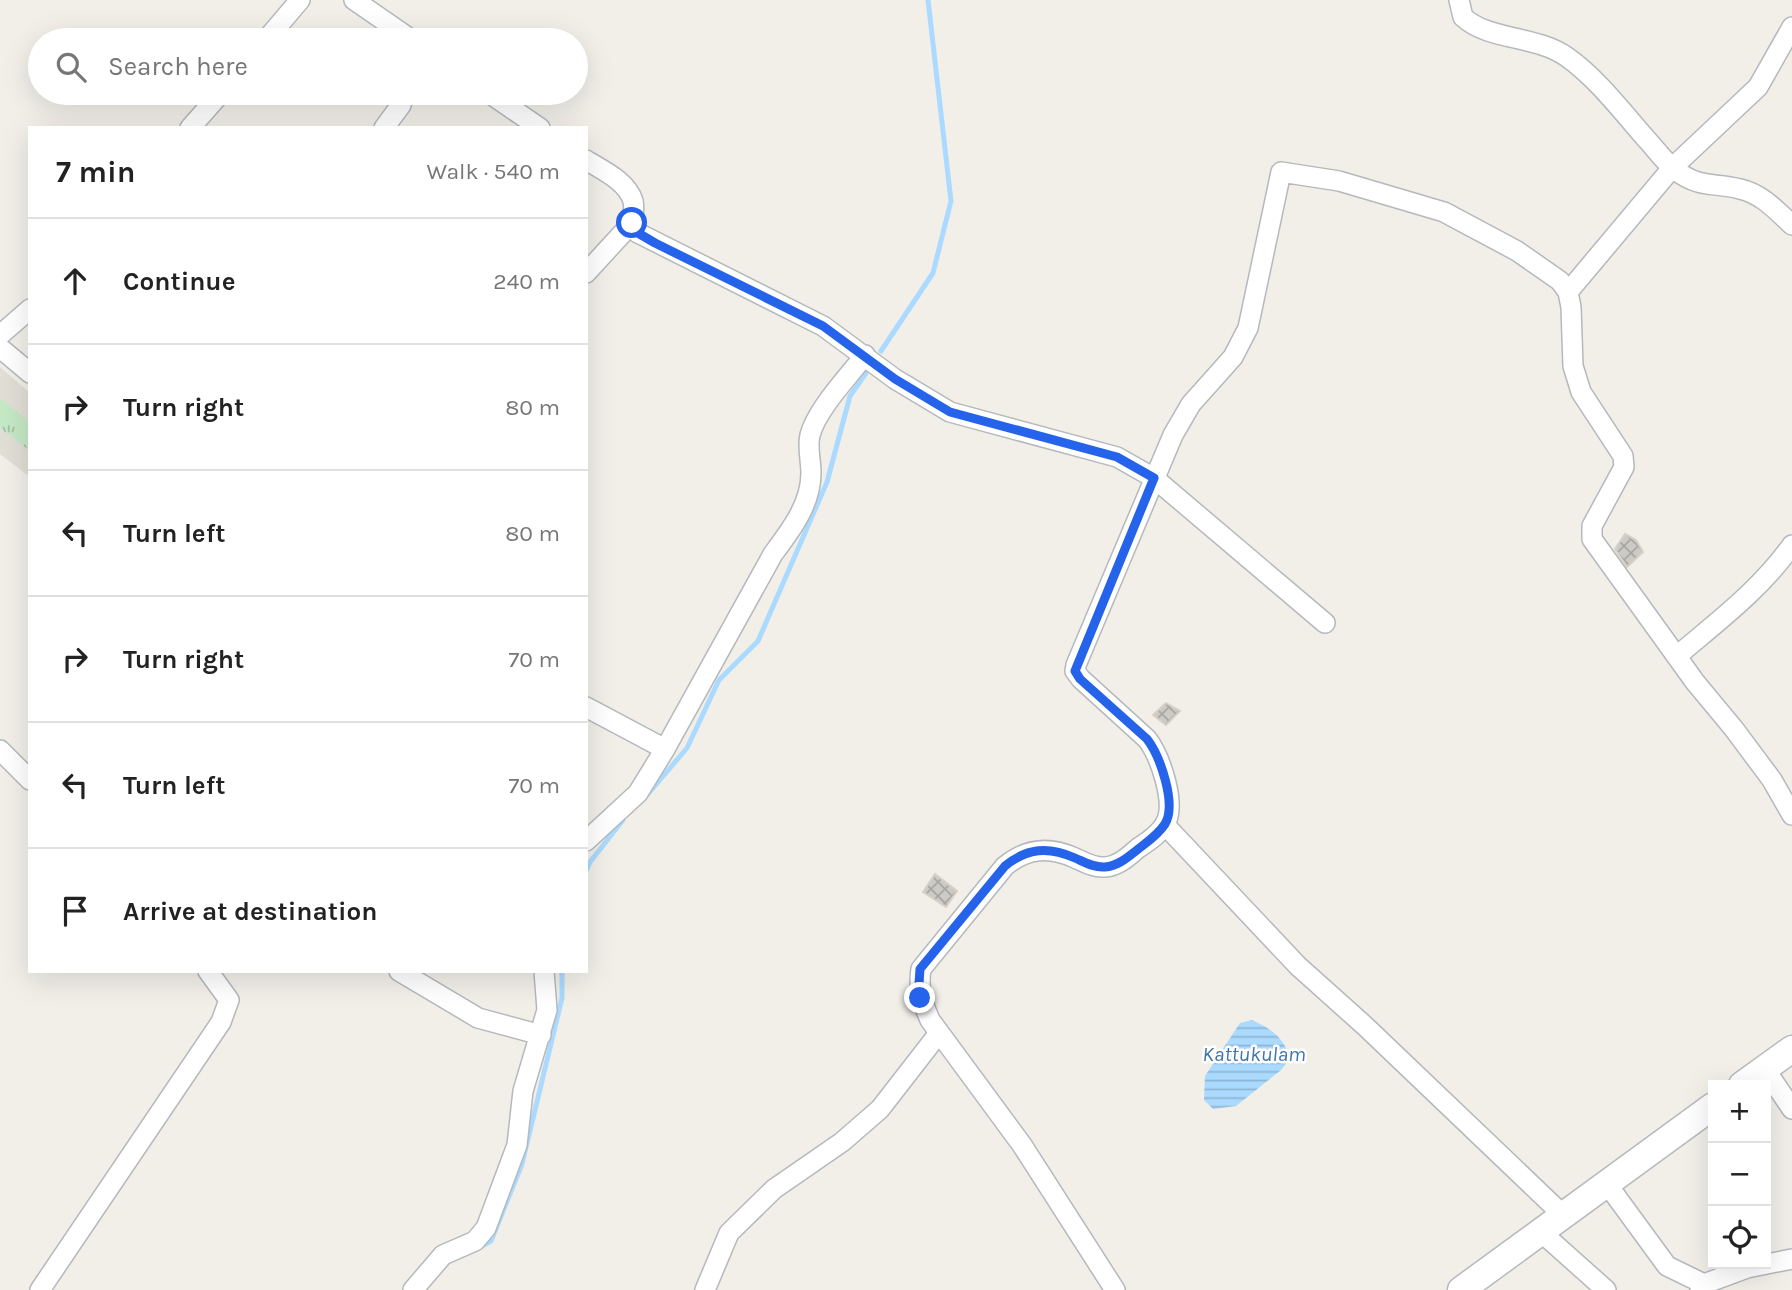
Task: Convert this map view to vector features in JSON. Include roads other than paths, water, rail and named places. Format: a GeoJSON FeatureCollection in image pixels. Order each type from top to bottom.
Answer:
{"type":"FeatureCollection","features":[{"type":"Feature","properties":{"kind":"main road"},"geometry":{"type":"LineString","coordinates":[[1749,1080],[1792,1049]]}},
{"type":"Feature","properties":{"kind":"main road"},"geometry":{"type":"LineString","coordinates":[[1461,1290],[1708,1110]]}},
{"type":"Feature","properties":{"kind":"street"},"geometry":{"type":"LineString","coordinates":[[276,28],[300,0]]}},
{"type":"Feature","properties":{"kind":"street"},"geometry":{"type":"LineString","coordinates":[[354,0],[395,28]]}},
{"type":"Feature","properties":{"kind":"street"},"geometry":{"type":"LineString","coordinates":[[1459,0],[1464,17],[1480,29],[1542,44],[1567,57],[1592,80],[1672,168],[1693,182],[1739,188],[1754,194],[1768,202],[1792,225]]}},
{"type":"Feature","properties":{"kind":"street"},"geometry":{"type":"LineString","coordinates":[[1568,292],[1672,168],[1758,87],[1792,27]]}},
{"type":"Feature","properties":{"kind":"street"},"geometry":{"type":"LineString","coordinates":[[192,126],[210,105]]}},
{"type":"Feature","properties":{"kind":"street"},"geometry":{"type":"LineString","coordinates":[[385,126],[401,105]]}},
{"type":"Feature","properties":{"kind":"street"},"geometry":{"type":"LineString","coordinates":[[506,105],[537,126]]}},
{"type":"Feature","properties":{"kind":"street"},"geometry":{"type":"LineString","coordinates":[[588,160],[624,185],[634,207],[632,223],[588,272]]}},
{"type":"Feature","properties":{"kind":"street"},"geometry":{"type":"LineString","coordinates":[[1115,1290],[1022,1145],[929,1020],[920,998],[920,969],[1005,866],[1020,854],[1048,851],[1093,866],[1106,867],[1122,862],[1155,836],[1164,825],[1169,807],[1155,749],[1080,679],[1075,671],[1154,478],[1191,404],[1233,357],[1248,328],[1281,172],[1339,181],[1444,212],[1517,251],[1560,281],[1568,292],[1571,307],[1573,366],[1581,392],[1622,456],[1624,467],[1592,526],[1592,539],[1676,656],[1765,770],[1792,815]]}},
{"type":"Feature","properties":{"kind":"street"},"geometry":{"type":"LineString","coordinates":[[632,223],[638,233],[646,238],[823,326],[895,379],[950,412],[1117,457],[1154,478],[1325,623]]}},
{"type":"Feature","properties":{"kind":"street"},"geometry":{"type":"LineString","coordinates":[[0,335],[28,311]]}},
{"type":"Feature","properties":{"kind":"street"},"geometry":{"type":"LineString","coordinates":[[0,348],[28,371]]}},
{"type":"Feature","properties":{"kind":"street"},"geometry":{"type":"LineString","coordinates":[[588,839],[638,793],[773,554],[792,530],[807,500],[811,476],[809,436],[819,416],[865,355]]}},
{"type":"Feature","properties":{"kind":"street"},"geometry":{"type":"LineString","coordinates":[[1676,656],[1758,586],[1777,567],[1792,545]]}},
{"type":"Feature","properties":{"kind":"street"},"geometry":{"type":"LineString","coordinates":[[588,708],[665,749]]}},
{"type":"Feature","properties":{"kind":"street"},"geometry":{"type":"LineString","coordinates":[[0,750],[28,778]]}},
{"type":"Feature","properties":{"kind":"street"},"geometry":{"type":"LineString","coordinates":[[1164,825],[1298,966],[1365,1026],[1564,1216]]}},
{"type":"Feature","properties":{"kind":"street"},"geometry":{"type":"LineString","coordinates":[[40,1290],[221,1022],[229,1000],[209,973]]}},
{"type":"Feature","properties":{"kind":"street"},"geometry":{"type":"LineString","coordinates":[[401,973],[478,1018],[541,1035]]}},
{"type":"Feature","properties":{"kind":"street"},"geometry":{"type":"LineString","coordinates":[[413,1290],[443,1255],[475,1241],[486,1228],[516,1145],[523,1091],[547,1010],[544,973]]}},
{"type":"Feature","properties":{"kind":"street"},"geometry":{"type":"LineString","coordinates":[[705,1290],[729,1233],[774,1189],[842,1142],[880,1109],[939,1033]]}},
{"type":"Feature","properties":{"kind":"street"},"geometry":{"type":"LineString","coordinates":[[1765,1069],[1792,1109]]}},
{"type":"Feature","properties":{"kind":"street"},"geometry":{"type":"LineString","coordinates":[[1607,1184],[1667,1266],[1702,1287],[1747,1268],[1792,1259]]}},
{"type":"Feature","properties":{"kind":"street"},"geometry":{"type":"LineString","coordinates":[[1541,1232],[1606,1290]]}},
{"type":"Feature","properties":{"kind":"water","name":"Kattukulam"},"geometry":{"type":"Polygon","coordinates":[[[1252,1020],[1276,1035],[1290,1059],[1281,1070],[1236,1106],[1213,1109],[1204,1100],[1205,1076],[1240,1023],[1252,1020]]]}},
{"type":"Feature","properties":{"kind":"waterway"},"geometry":{"type":"LineString","coordinates":[[881,351],[933,273],[951,201],[928,0]]}},
{"type":"Feature","properties":{"kind":"waterway"},"geometry":{"type":"LineString","coordinates":[[647,795],[687,748],[719,680],[758,641],[827,482],[850,396],[866,373]]}},
{"type":"Feature","properties":{"kind":"waterway"},"geometry":{"type":"LineString","coordinates":[[588,866],[623,820]]}},
{"type":"Feature","properties":{"kind":"waterway"},"geometry":{"type":"LineString","coordinates":[[480,1247],[491,1241],[522,1164],[562,998],[562,973]]}}]}
